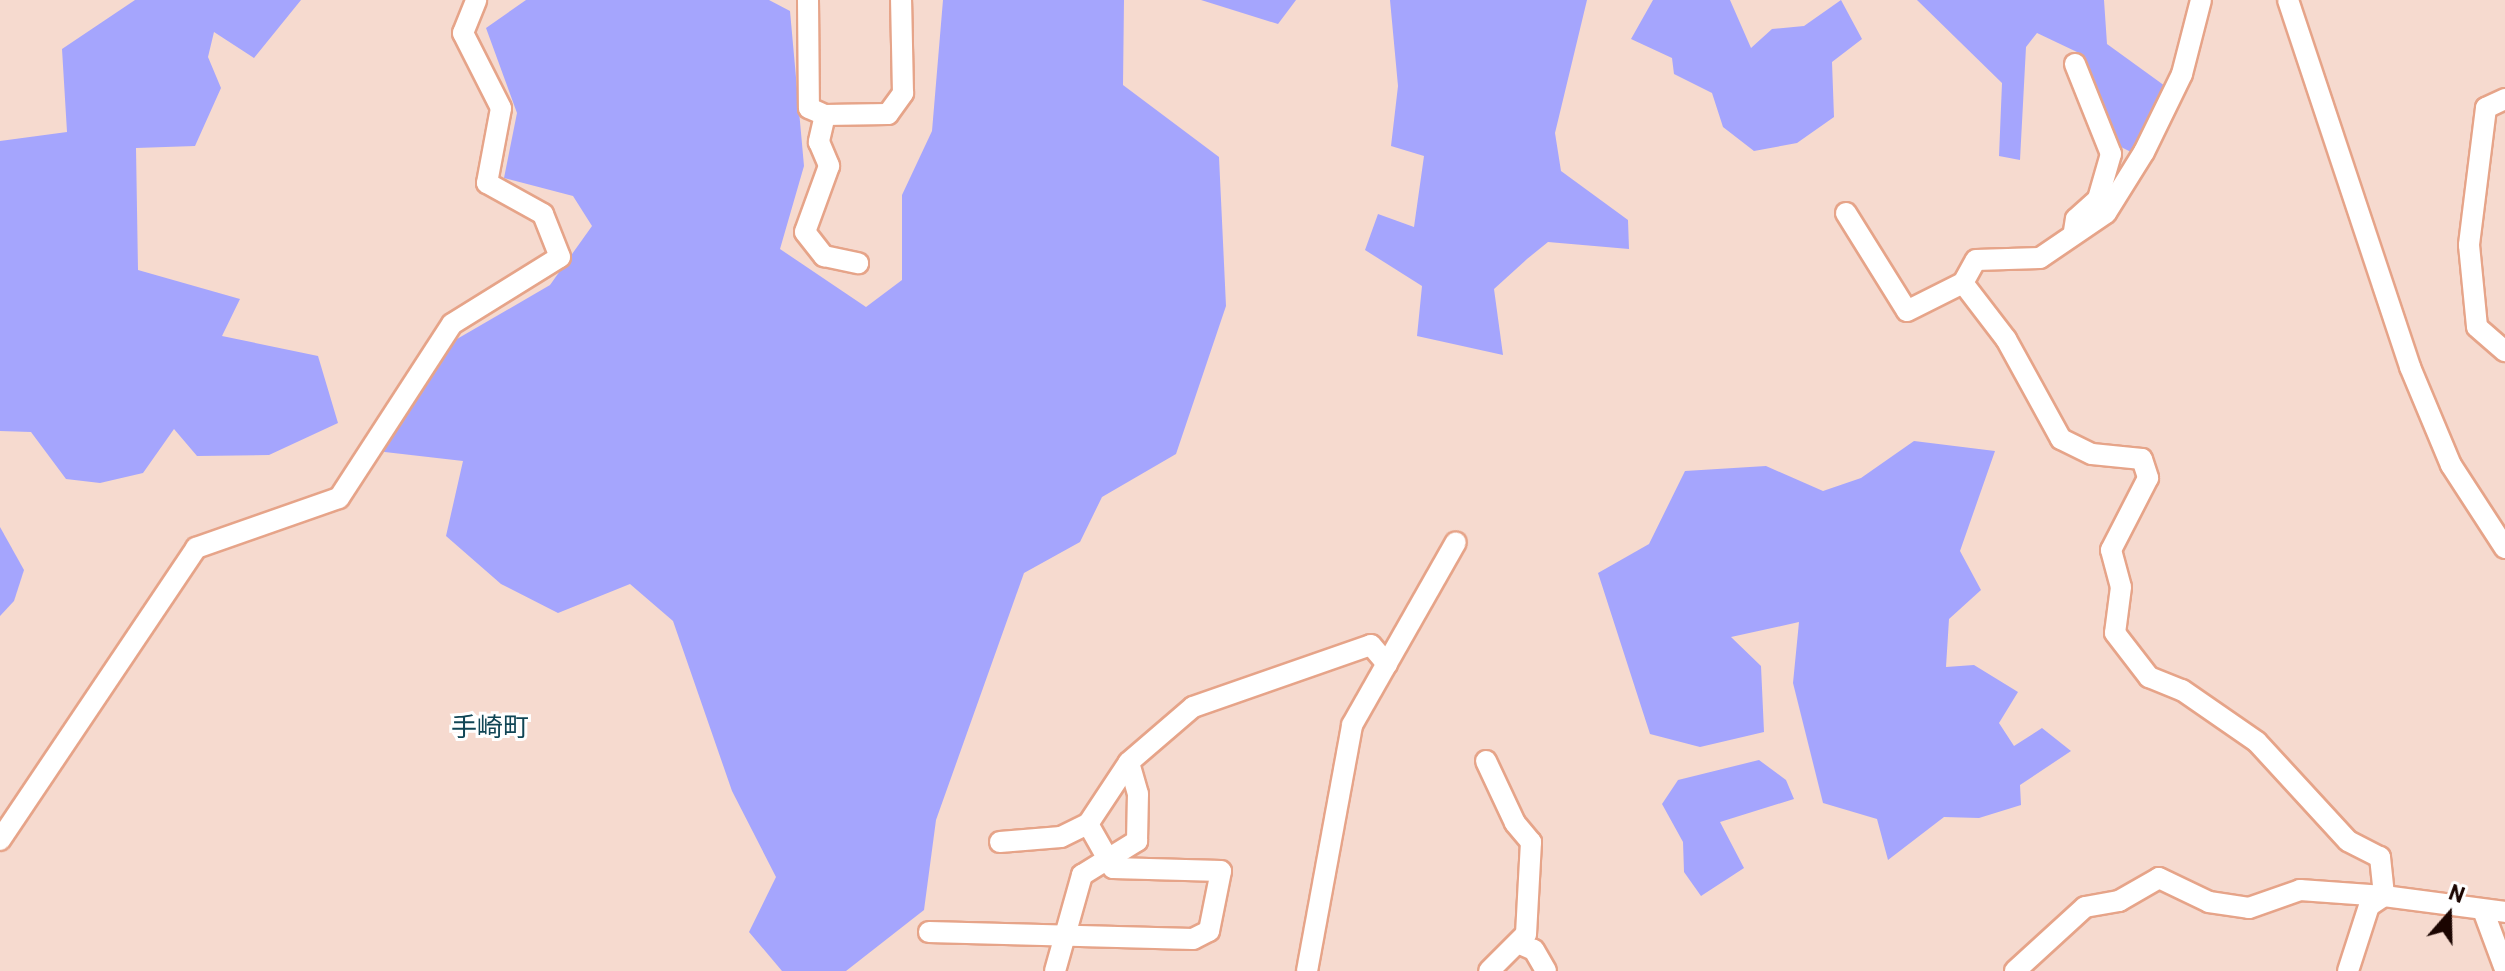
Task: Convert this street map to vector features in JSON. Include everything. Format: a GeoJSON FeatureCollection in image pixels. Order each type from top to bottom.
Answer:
{"type":"FeatureCollection","features":[{"type":"Feature","properties":{"kind":"street"},"geometry":{"type":"LineString","coordinates":[[0,840],[196,548],[212,536],[339,498],[452,324],[544,273],[560,257],[543,214],[487,183],[501,108],[463,33],[476,0]]}},
{"type":"Feature","properties":{"kind":"street"},"geometry":{"type":"LineString","coordinates":[[808,0],[809,108],[825,115],[888,114],[903,93],[901,0]]}},
{"type":"Feature","properties":{"kind":"street"},"geometry":{"type":"LineString","coordinates":[[1846,213],[1907,311],[1963,283],[1976,260],[2040,258],[2106,213],[2144,152],[2182,74],[2201,0]]}},
{"type":"Feature","properties":{"kind":"street"},"geometry":{"type":"LineString","coordinates":[[2288,0],[2410,367],[2451,465],[2504,543]]}},
{"type":"Feature","properties":{"kind":"street"},"geometry":{"type":"LineString","coordinates":[[2073,235],[2076,219],[2098,199],[2111,154],[2075,64]]}},
{"type":"Feature","properties":{"kind":"street"},"geometry":{"type":"LineString","coordinates":[[2505,99],[2486,108],[2469,245],[2477,327],[2505,351]]}},
{"type":"Feature","properties":{"kind":"street"},"geometry":{"type":"LineString","coordinates":[[825,115],[819,142],[829,166],[805,232],[824,256],[858,263]]}},
{"type":"Feature","properties":{"kind":"street"},"geometry":{"type":"LineString","coordinates":[[1963,283],[2006,339],[2061,439],[2092,454],[2142,459],[2148,478],[2111,550],[2121,587],[2115,633],[2149,677],[2182,690],[2257,742],[2348,841],[2380,857],[2384,896]]}},
{"type":"Feature","properties":{"kind":"street"},"geometry":{"type":"LineString","coordinates":[[1307,971],[1352,725],[1456,542]]}},
{"type":"Feature","properties":{"kind":"street"},"geometry":{"type":"LineString","coordinates":[[1000,842],[1061,837],[1088,824],[1129,762],[1193,707],[1371,645],[1387,664]]}},
{"type":"Feature","properties":{"kind":"street"},"geometry":{"type":"LineString","coordinates":[[1486,761],[1531,842],[1526,934],[1489,971]]}},
{"type":"Feature","properties":{"kind":"street"},"geometry":{"type":"LineString","coordinates":[[1055,971],[1082,875],[1137,841],[1138,794],[1129,762]]}},
{"type":"Feature","properties":{"kind":"street"},"geometry":{"type":"LineString","coordinates":[[929,932],[1193,939],[1209,931],[1221,871],[1113,868],[1088,824]]}},
{"type":"Feature","properties":{"kind":"street"},"geometry":{"type":"LineString","coordinates":[[2015,971],[2085,907],[2119,901],[2159,878],[2209,902],[2249,908],[2300,890],[2384,896],[2505,912]]}},
{"type":"Feature","properties":{"kind":"street"},"geometry":{"type":"LineString","coordinates":[[2348,971],[2369,906],[2384,896]]}},
{"type":"Feature","properties":{"kind":"street"},"geometry":{"type":"LineString","coordinates":[[2483,910],[2505,969]]}},
{"type":"Feature","properties":{"kind":"street"},"geometry":{"type":"LineString","coordinates":[[1518,943],[1534,950],[1546,971]]}},
{"type":"Feature","properties":{"kind":"shaded area"},"geometry":{"type":"Polygon","coordinates":[[[135,0],[301,0],[254,58],[214,32],[208,57],[221,88],[195,146],[136,148],[138,270],[240,299],[222,336],[318,356],[338,423],[269,455],[197,456],[174,429],[143,473],[100,483],[66,479],[31,432],[0,431],[0,141],[67,132],[62,49],[135,0]]]}},
{"type":"Feature","properties":{"kind":"shaded area"},"geometry":{"type":"Polygon","coordinates":[[[526,0],[769,0],[790,11],[804,166],[780,249],[866,307],[902,280],[902,195],[932,131],[943,0],[1124,0],[1123,85],[1219,157],[1226,306],[1176,454],[1102,497],[1080,542],[1024,573],[936,820],[924,910],[846,971],[782,971],[749,932],[776,877],[732,791],[673,621],[630,584],[558,613],[501,584],[446,536],[463,461],[376,451],[438,350],[550,285],[592,226],[573,196],[504,178],[517,113],[486,28],[526,0]]]}},
{"type":"Feature","properties":{"kind":"shaded area"},"geometry":{"type":"Polygon","coordinates":[[[1201,0],[1296,0],[1278,24],[1201,0]]]}},
{"type":"Feature","properties":{"kind":"shaded area"},"geometry":{"type":"Polygon","coordinates":[[[1390,0],[1587,0],[1555,133],[1561,171],[1628,220],[1629,249],[1548,242],[1527,259],[1494,289],[1503,355],[1417,336],[1422,286],[1365,250],[1378,214],[1414,227],[1424,156],[1391,146],[1398,86],[1390,0]]]}},
{"type":"Feature","properties":{"kind":"shaded area"},"geometry":{"type":"Polygon","coordinates":[[[1653,0],[1730,0],[1751,48],[1772,29],[1804,26],[1841,0],[1862,39],[1832,62],[1834,117],[1797,143],[1754,151],[1723,127],[1712,93],[1674,74],[1672,58],[1631,39],[1653,0]]]}},
{"type":"Feature","properties":{"kind":"shaded area"},"geometry":{"type":"Polygon","coordinates":[[[1917,0],[2104,0],[2107,44],[2165,86],[2135,154],[2113,143],[2077,52],[2037,33],[2026,47],[2020,160],[1999,156],[2002,83],[1917,0]]]}},
{"type":"Feature","properties":{"kind":"shaded area"},"geometry":{"type":"Polygon","coordinates":[[[1914,441],[1995,451],[1960,551],[1981,590],[1949,619],[1946,667],[1974,665],[2018,692],[1999,723],[2014,746],[2042,728],[2071,751],[2020,785],[2021,805],[1979,818],[1944,817],[1888,860],[1877,819],[1823,803],[1793,683],[1799,622],[1731,637],[1761,666],[1764,732],[1700,747],[1650,734],[1598,573],[1649,544],[1685,471],[1766,466],[1823,491],[1861,478],[1914,441]]]}},
{"type":"Feature","properties":{"kind":"shaded area"},"geometry":{"type":"Polygon","coordinates":[[[0,527],[24,570],[14,601],[0,616],[0,527]]]}},
{"type":"Feature","properties":{"kind":"shaded area"},"geometry":{"type":"Polygon","coordinates":[[[1759,760],[1786,780],[1794,799],[1720,822],[1744,868],[1701,896],[1684,872],[1683,842],[1662,804],[1678,780],[1759,760]]]}},
{"type":"Feature","properties":{"kind":"district","name":"手崎町"},"geometry":{"type":"Point","coordinates":[490,726]}}]}
